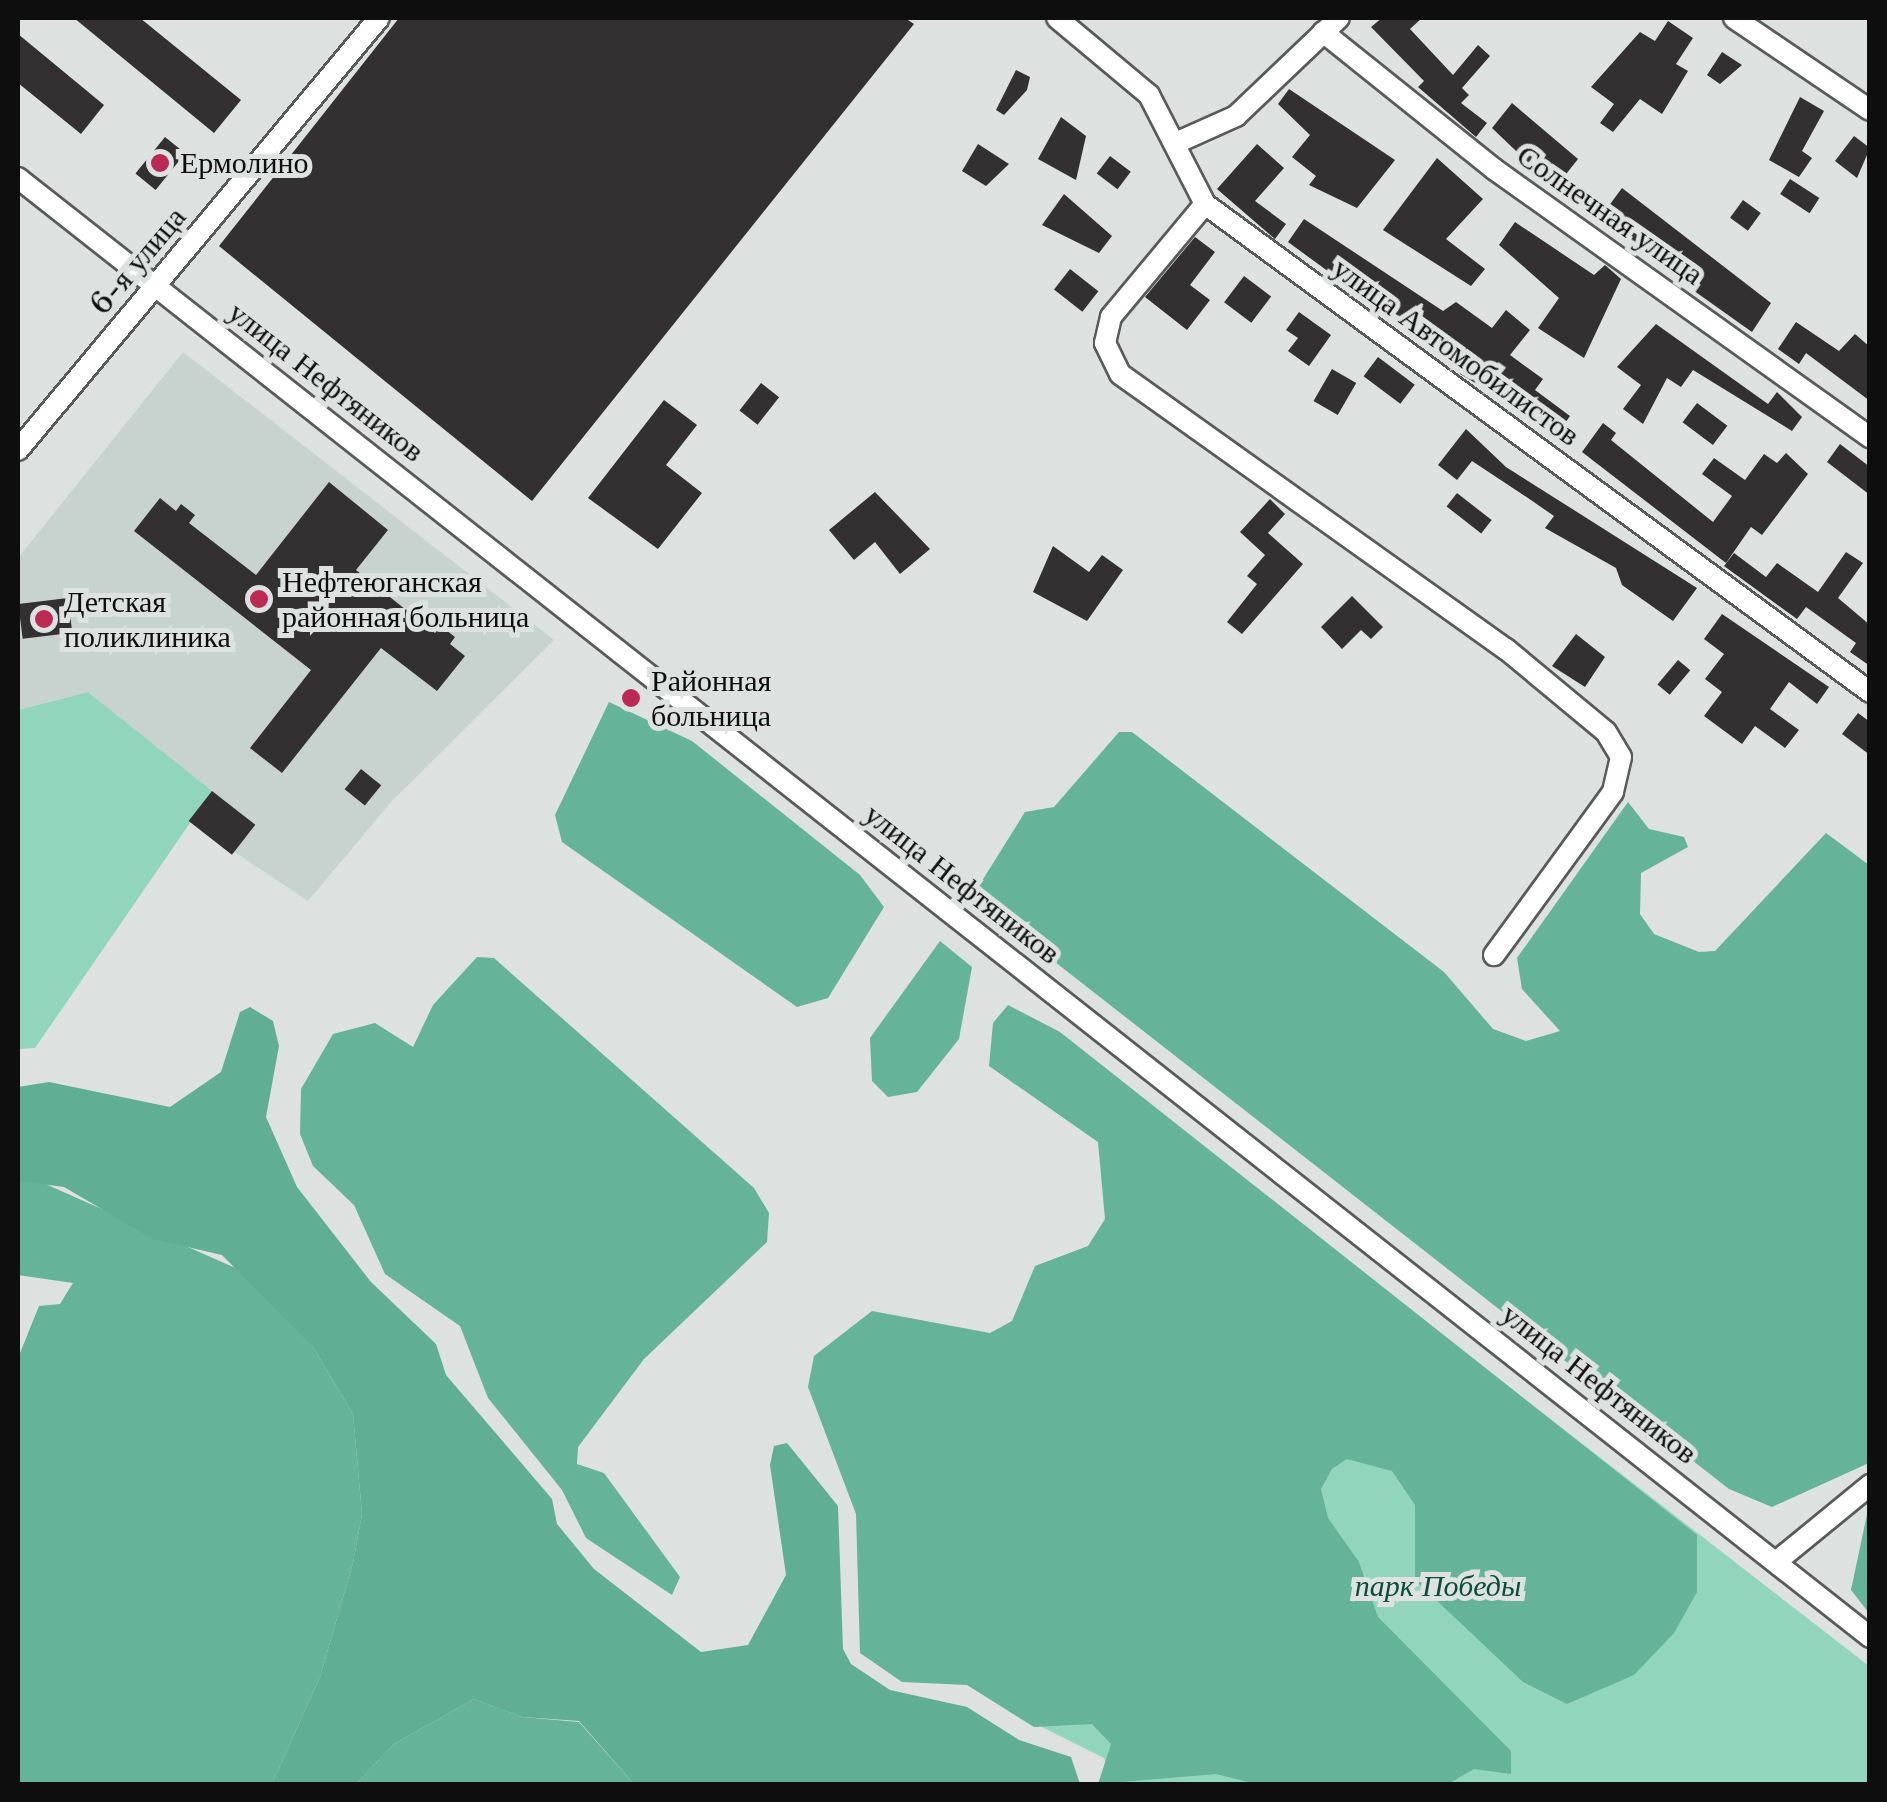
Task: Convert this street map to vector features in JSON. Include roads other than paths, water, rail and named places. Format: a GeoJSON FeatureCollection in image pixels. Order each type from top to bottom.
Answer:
{"type":"FeatureCollection","features":[{"type":"Feature","properties":{"kind":"street","name":"6-я улица"},"geometry":{"type":"LineString","coordinates":[[18,450],[379,18]]}},
{"type":"Feature","properties":{"kind":"street"},"geometry":{"type":"LineString","coordinates":[[1057,18],[1136,78],[1178,142],[1205,204],[1111,317],[1105,343],[1120,374],[1506,649],[1606,732],[1621,757],[1613,792],[1494,954]]}},
{"type":"Feature","properties":{"kind":"street"},"geometry":{"type":"LineString","coordinates":[[1178,142],[1236,116],[1339,18]]}},
{"type":"Feature","properties":{"kind":"street"},"geometry":{"type":"LineString","coordinates":[[1734,18],[1870,110]]}},
{"type":"Feature","properties":{"kind":"street","name":"Солнечная улица"},"geometry":{"type":"LineString","coordinates":[[1323,32],[1494,169],[1870,437]]}},
{"type":"Feature","properties":{"kind":"street","name":"улица Нефтяников"},"geometry":{"type":"LineString","coordinates":[[18,178],[1870,1637]]}},
{"type":"Feature","properties":{"kind":"street","name":"улица Автомобилистов"},"geometry":{"type":"LineString","coordinates":[[1205,204],[1870,692]]}},
{"type":"Feature","properties":{"kind":"street"},"geometry":{"type":"LineString","coordinates":[[1776,1562],[1870,1485]]}},
{"type":"Feature","properties":{"kind":"place","name":"Ермолино"},"geometry":{"type":"Point","coordinates":[160,163]}},
{"type":"Feature","properties":{"kind":"place","name":"Нефтеюганская районная больница"},"geometry":{"type":"Point","coordinates":[259,599]}},
{"type":"Feature","properties":{"kind":"place","name":"Детская поликлиника"},"geometry":{"type":"Point","coordinates":[44,619]}},
{"type":"Feature","properties":{"kind":"place","name":"Районная больница"},"geometry":{"type":"Point","coordinates":[631,698]}},
{"type":"Feature","properties":{"kind":"park label","name":"парк Победы"},"geometry":{"type":"Point","coordinates":[1438,1586]}}]}
